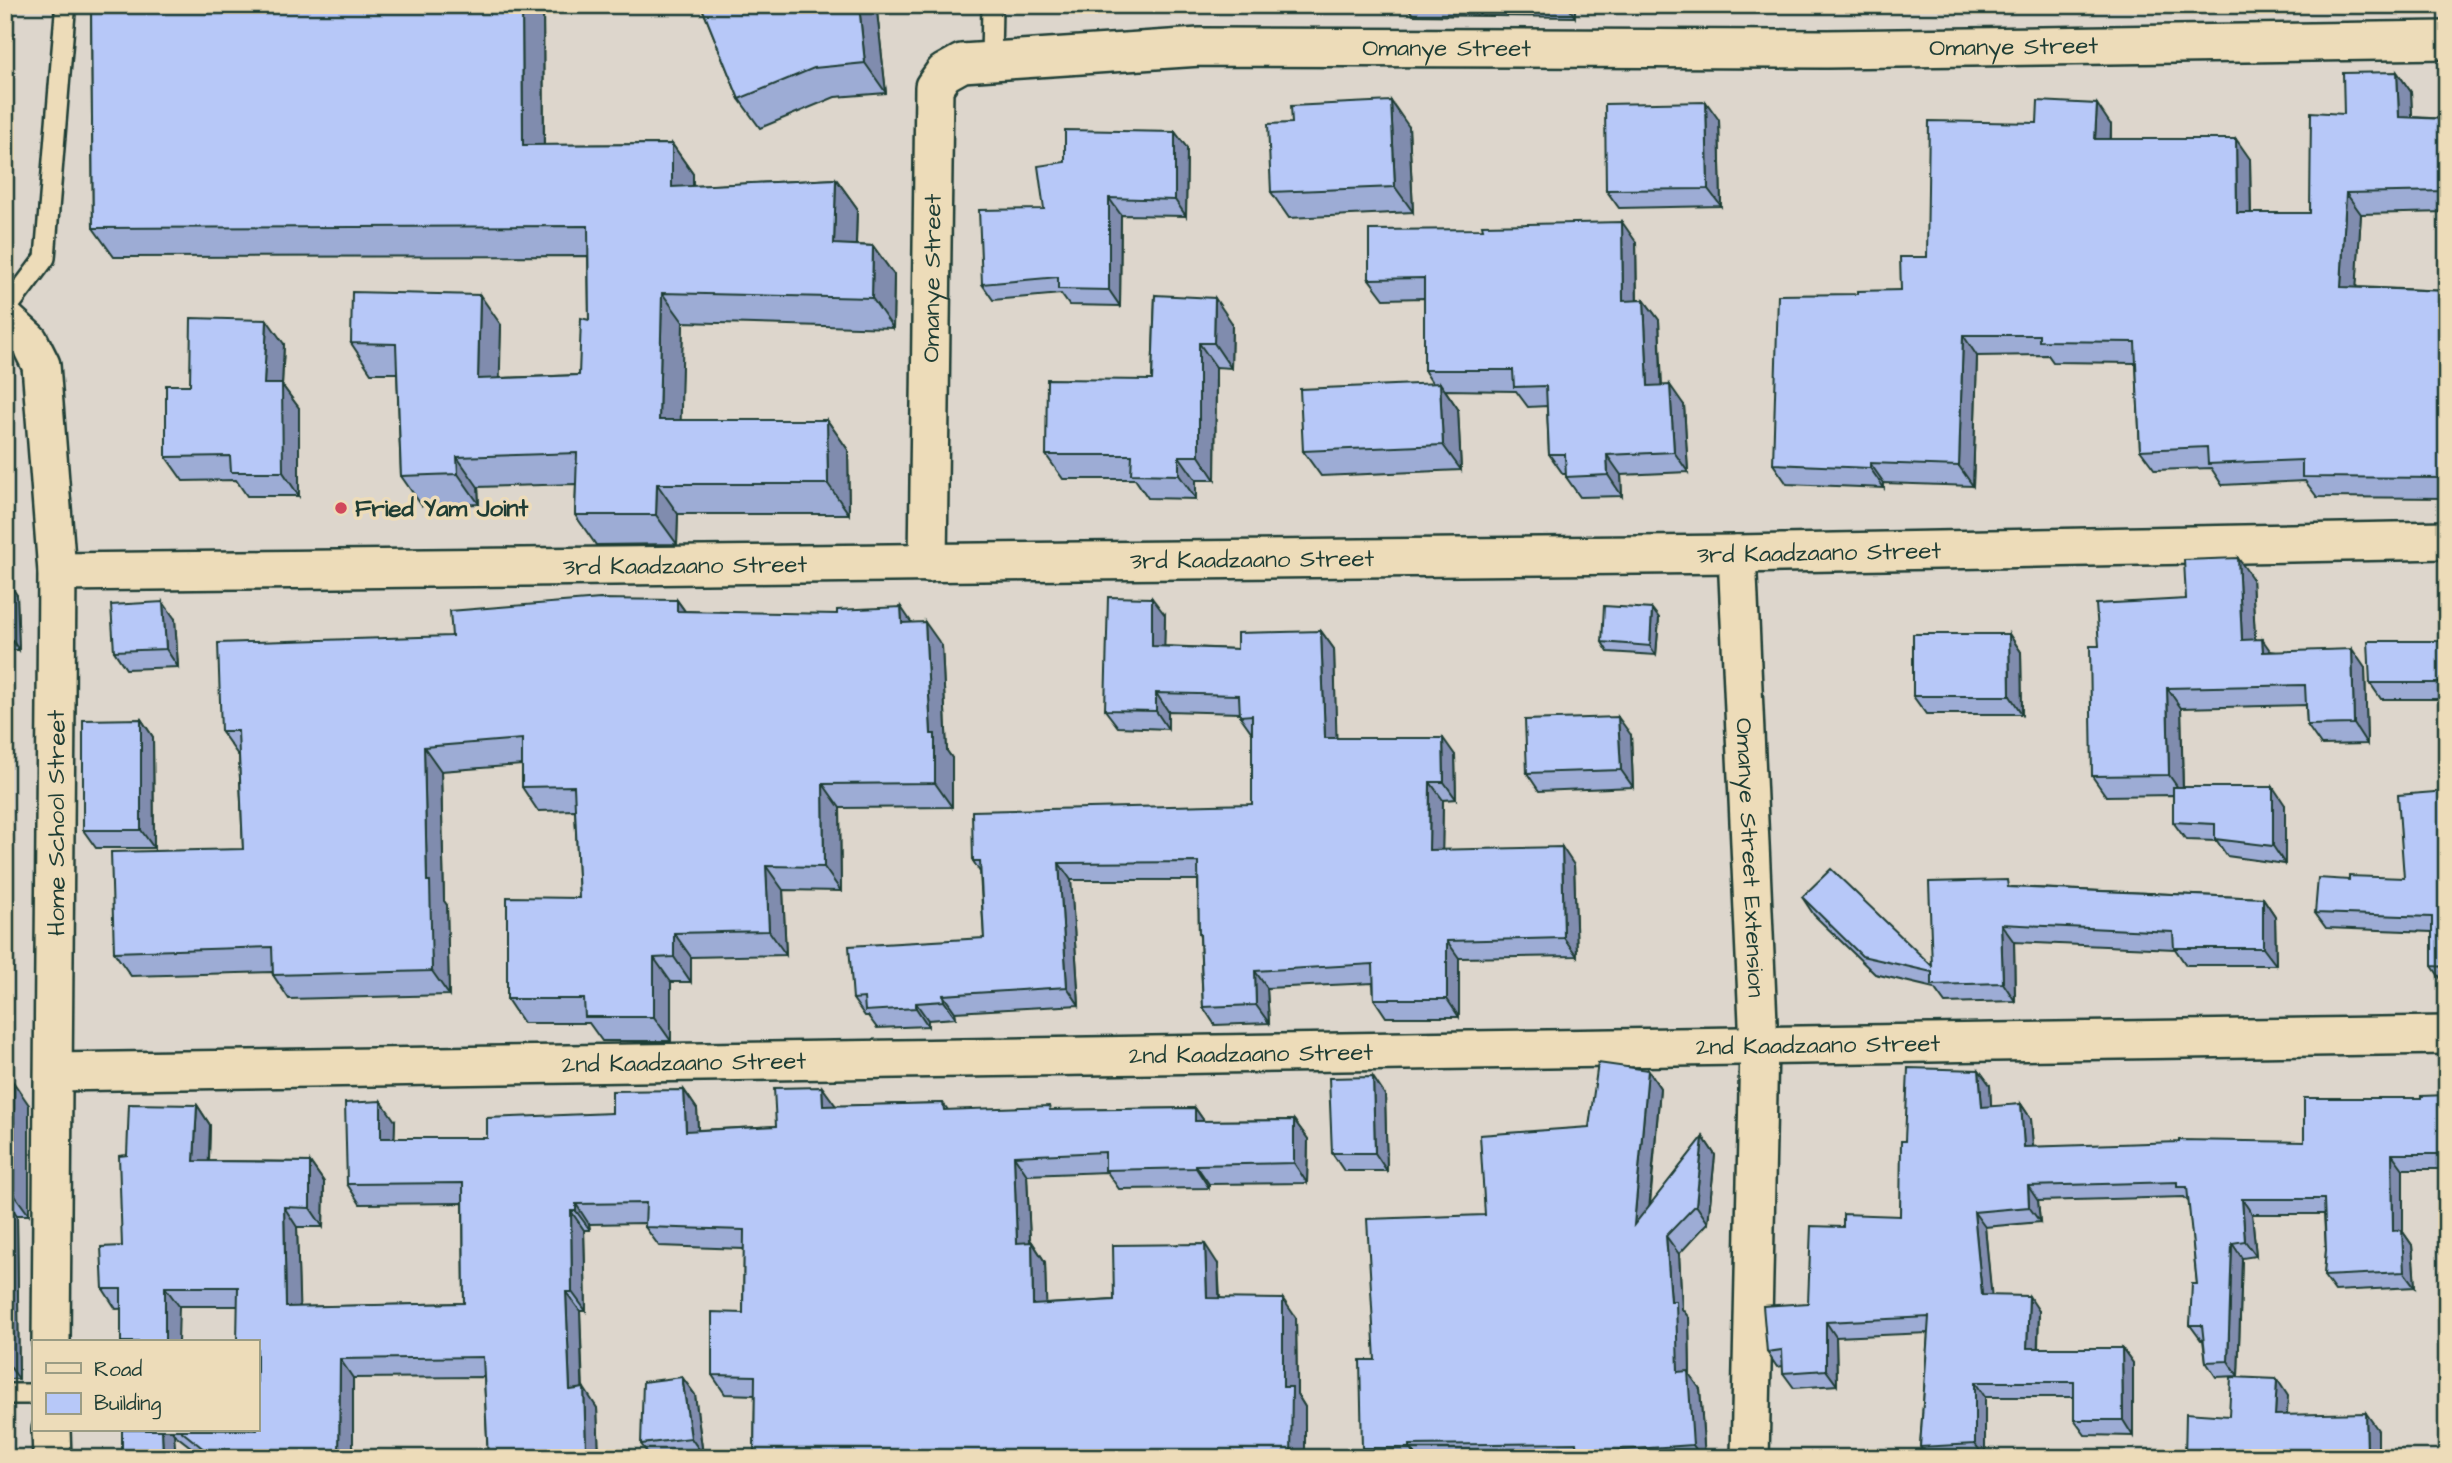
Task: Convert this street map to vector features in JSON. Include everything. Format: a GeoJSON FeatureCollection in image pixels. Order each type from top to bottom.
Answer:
{"type":"FeatureCollection","features":[{"type":"Feature","properties":{"kind":"street","name":"Omanye Street"},"geometry":{"type":"LineString","coordinates":[[928,563],[934,87],[944,73],[962,63],[1200,47],[1827,49],[2447,40]]}},
{"type":"Feature","properties":{"kind":"street","name":"Home School Street"},"geometry":{"type":"LineString","coordinates":[[5,319],[29,341],[41,365],[57,572],[51,1340]]}},
{"type":"Feature","properties":{"kind":"street","name":"3rd Kaadzaano Street"},"geometry":{"type":"LineString","coordinates":[[57,572],[1737,554],[2447,540]]}},
{"type":"Feature","properties":{"kind":"street","name":"Omanye Street Extension"},"geometry":{"type":"LineString","coordinates":[[1737,554],[1759,1045],[1750,1458]]}},
{"type":"Feature","properties":{"kind":"street","name":"2nd Kaadzaano Street"},"geometry":{"type":"LineString","coordinates":[[54,1072],[2447,1034]]}},
{"type":"Feature","properties":{"kind":"street"},"geometry":{"type":"LineString","coordinates":[[51,1432],[52,1458]]}},
{"type":"Feature","properties":{"kind":"lane"},"geometry":{"type":"LineString","coordinates":[[5,311],[45,258],[65,13],[68,5]]}},
{"type":"Feature","properties":{"kind":"lane"},"geometry":{"type":"LineString","coordinates":[[991,61],[992,5]]}},
{"type":"Feature","properties":{"kind":"lane"},"geometry":{"type":"LineString","coordinates":[[5,1394],[32,1394]]}},
{"type":"Feature","properties":{"kind":"building"},"geometry":{"type":"Polygon","coordinates":[[[91,5],[522,5],[523,145],[672,144],[672,187],[836,179],[834,244],[873,246],[872,298],[662,293],[659,420],[827,420],[828,484],[657,484],[656,515],[575,515],[577,453],[457,457],[458,474],[401,476],[396,344],[351,343],[352,292],[480,295],[478,379],[579,375],[581,318],[589,320],[588,226],[93,228],[91,5]]]}},
{"type":"Feature","properties":{"kind":"building"},"geometry":{"type":"Polygon","coordinates":[[[701,5],[859,5],[865,63],[814,68],[739,99],[701,5]]]}},
{"type":"Feature","properties":{"kind":"building"},"geometry":{"type":"Polygon","coordinates":[[[2397,72],[2399,117],[2447,119],[2447,191],[2346,193],[2341,287],[2447,291],[2447,478],[2302,477],[2302,460],[2208,464],[2207,447],[2140,450],[2135,342],[2039,341],[2039,335],[1963,335],[1959,466],[1870,463],[1870,468],[1773,464],[1778,295],[1857,294],[1857,291],[1901,290],[1900,257],[1927,257],[1929,121],[2037,123],[2038,101],[2097,104],[2095,139],[2236,139],[2237,213],[2310,213],[2311,112],[2344,114],[2343,73],[2397,72]]]}},
{"type":"Feature","properties":{"kind":"building"},"geometry":{"type":"Polygon","coordinates":[[[1391,101],[1395,187],[1271,192],[1268,124],[1292,123],[1291,106],[1391,101]]]}},
{"type":"Feature","properties":{"kind":"building"},"geometry":{"type":"Polygon","coordinates":[[[1706,102],[1708,189],[1606,190],[1605,104],[1706,102]]]}},
{"type":"Feature","properties":{"kind":"building"},"geometry":{"type":"Polygon","coordinates":[[[1065,130],[1175,132],[1175,200],[1109,198],[1109,290],[1058,289],[1058,277],[982,284],[979,210],[1044,209],[1038,166],[1065,162],[1065,130]]]}},
{"type":"Feature","properties":{"kind":"building"},"geometry":{"type":"Polygon","coordinates":[[[1622,222],[1623,301],[1644,300],[1648,386],[1670,385],[1674,452],[1607,455],[1608,475],[1566,477],[1565,454],[1549,454],[1546,386],[1514,387],[1513,370],[1424,370],[1424,278],[1369,279],[1369,230],[1483,229],[1482,225],[1622,222]]]}},
{"type":"Feature","properties":{"kind":"building"},"geometry":{"type":"Polygon","coordinates":[[[1155,295],[1215,298],[1214,343],[1199,343],[1199,456],[1179,456],[1179,475],[1131,474],[1132,455],[1046,455],[1047,379],[1152,380],[1155,295]]]}},
{"type":"Feature","properties":{"kind":"building"},"geometry":{"type":"Polygon","coordinates":[[[191,318],[267,320],[264,384],[282,384],[283,472],[231,472],[230,456],[166,457],[166,385],[190,385],[191,318]]]}},
{"type":"Feature","properties":{"kind":"building"},"geometry":{"type":"Polygon","coordinates":[[[1440,383],[1443,445],[1303,451],[1300,389],[1440,383]]]}},
{"type":"Feature","properties":{"kind":"building"},"geometry":{"type":"Polygon","coordinates":[[[2238,558],[2242,640],[2262,639],[2263,652],[2352,649],[2354,724],[2307,725],[2305,685],[2167,688],[2169,775],[2092,776],[2090,646],[2099,646],[2096,604],[2186,599],[2184,560],[2238,558]]]}},
{"type":"Feature","properties":{"kind":"building"},"geometry":{"type":"Polygon","coordinates":[[[1108,597],[1152,598],[1152,646],[1237,649],[1237,633],[1321,631],[1325,738],[1443,738],[1444,782],[1430,782],[1429,850],[1562,847],[1564,938],[1447,941],[1447,999],[1374,999],[1373,964],[1255,971],[1256,1005],[1203,1007],[1198,862],[1059,863],[1067,987],[943,995],[944,1001],[916,1003],[916,1008],[865,1011],[864,998],[853,999],[849,946],[984,938],[980,861],[973,861],[972,811],[1252,804],[1252,715],[1240,716],[1239,695],[1156,693],[1156,711],[1105,710],[1108,597]]]}},
{"type":"Feature","properties":{"kind":"building"},"geometry":{"type":"Polygon","coordinates":[[[600,599],[677,600],[677,611],[837,614],[837,610],[901,607],[902,623],[925,622],[931,734],[935,734],[935,783],[823,784],[824,867],[766,866],[769,931],[674,933],[674,957],[654,958],[654,1017],[585,1017],[584,999],[507,999],[507,897],[579,898],[574,786],[522,787],[522,739],[424,747],[432,971],[273,975],[272,947],[114,952],[111,852],[243,849],[238,731],[221,731],[218,643],[452,636],[450,611],[600,599]]]}},
{"type":"Feature","properties":{"kind":"building"},"geometry":{"type":"Polygon","coordinates":[[[163,602],[166,649],[114,651],[111,605],[163,602]]]}},
{"type":"Feature","properties":{"kind":"building"},"geometry":{"type":"Polygon","coordinates":[[[1604,606],[1652,609],[1650,646],[1602,642],[1604,606]]]}},
{"type":"Feature","properties":{"kind":"building"},"geometry":{"type":"Polygon","coordinates":[[[1913,634],[2009,634],[2010,696],[1913,696],[1913,634]]]}},
{"type":"Feature","properties":{"kind":"building"},"geometry":{"type":"Polygon","coordinates":[[[2368,641],[2447,641],[2447,683],[2370,683],[2368,641]]]}},
{"type":"Feature","properties":{"kind":"building"},"geometry":{"type":"Polygon","coordinates":[[[1618,717],[1621,770],[1527,773],[1525,720],[1618,717]]]}},
{"type":"Feature","properties":{"kind":"building"},"geometry":{"type":"Polygon","coordinates":[[[141,719],[141,830],[83,830],[83,720],[141,719]]]}},
{"type":"Feature","properties":{"kind":"building"},"geometry":{"type":"Polygon","coordinates":[[[2173,787],[2273,787],[2273,846],[2215,839],[2215,824],[2173,822],[2173,787]]]}},
{"type":"Feature","properties":{"kind":"building"},"geometry":{"type":"Polygon","coordinates":[[[2447,791],[2447,967],[2432,966],[2432,917],[2315,913],[2318,878],[2404,878],[2398,795],[2447,791]]]}},
{"type":"Feature","properties":{"kind":"building"},"geometry":{"type":"Polygon","coordinates":[[[1831,869],[1932,966],[1929,882],[2007,880],[2008,887],[2263,898],[2263,948],[2174,948],[2173,932],[2001,924],[2003,983],[1932,985],[1932,972],[1862,956],[1802,897],[1831,869]]]}},
{"type":"Feature","properties":{"kind":"building"},"geometry":{"type":"Polygon","coordinates":[[[1598,1063],[1648,1070],[1634,1225],[1703,1137],[1696,1205],[1666,1236],[1671,1301],[1676,1301],[1678,1372],[1688,1371],[1693,1445],[1577,1453],[1576,1443],[1362,1448],[1360,1360],[1375,1360],[1367,1219],[1485,1215],[1480,1135],[1589,1127],[1598,1063]]]}},
{"type":"Feature","properties":{"kind":"building"},"geometry":{"type":"Polygon","coordinates":[[[1908,1068],[1979,1070],[1982,1107],[2021,1104],[2024,1147],[2179,1140],[2304,1142],[2304,1098],[2421,1098],[2447,1095],[2447,1154],[2392,1154],[2393,1231],[2402,1230],[2404,1272],[2324,1276],[2324,1199],[2242,1199],[2245,1241],[2232,1243],[2228,1361],[2206,1362],[2202,1325],[2190,1325],[2192,1284],[2197,1284],[2187,1187],[2177,1187],[2177,1182],[2028,1186],[2029,1207],[1974,1212],[1982,1295],[2029,1296],[2027,1348],[2122,1348],[2123,1420],[2074,1420],[2074,1382],[1975,1382],[1975,1444],[1920,1447],[1929,1317],[1826,1322],[1826,1370],[1783,1373],[1782,1350],[1767,1352],[1763,1306],[1808,1303],[1811,1226],[1843,1227],[1843,1214],[1900,1216],[1901,1141],[1905,1141],[1908,1068]]]}},
{"type":"Feature","properties":{"kind":"building"},"geometry":{"type":"Polygon","coordinates":[[[1373,1077],[1375,1153],[1332,1153],[1329,1078],[1373,1077]]]}},
{"type":"Feature","properties":{"kind":"building"},"geometry":{"type":"Polygon","coordinates":[[[5,1083],[14,1083],[13,1193],[5,1193],[5,1083]]]}},
{"type":"Feature","properties":{"kind":"building"},"geometry":{"type":"Polygon","coordinates":[[[822,1087],[823,1106],[943,1103],[944,1110],[1049,1106],[1050,1110],[1195,1108],[1195,1121],[1294,1120],[1294,1163],[1105,1170],[1105,1152],[1014,1156],[1017,1243],[1032,1242],[1033,1305],[1114,1300],[1113,1245],[1205,1244],[1207,1298],[1283,1299],[1283,1387],[1292,1387],[1291,1458],[1123,1458],[1122,1454],[1042,1458],[754,1458],[755,1376],[712,1375],[712,1312],[743,1313],[744,1230],[645,1227],[646,1203],[576,1204],[576,1211],[571,1211],[572,1292],[566,1292],[570,1390],[584,1388],[586,1450],[582,1450],[582,1458],[488,1458],[483,1357],[340,1359],[339,1458],[215,1458],[182,1432],[259,1432],[259,1340],[237,1340],[238,1287],[165,1287],[165,1340],[121,1340],[121,1289],[103,1289],[101,1247],[122,1246],[119,1156],[127,1155],[129,1104],[197,1105],[194,1161],[310,1162],[310,1208],[284,1207],[286,1307],[464,1303],[463,1183],[347,1184],[345,1103],[381,1101],[381,1138],[487,1138],[487,1118],[612,1113],[612,1091],[684,1090],[686,1131],[776,1126],[774,1088],[822,1087]]]}},
{"type":"Feature","properties":{"kind":"building"},"geometry":{"type":"Polygon","coordinates":[[[682,1377],[691,1438],[641,1444],[643,1382],[682,1377]]]}},
{"type":"Feature","properties":{"kind":"building"},"geometry":{"type":"Polygon","coordinates":[[[2231,1377],[2277,1379],[2275,1415],[2366,1413],[2367,1455],[2363,1455],[2363,1458],[2185,1458],[2186,1413],[2229,1416],[2231,1377]]]}},
{"type":"Feature","properties":{"kind":"building"},"geometry":{"type":"Polygon","coordinates":[[[122,1432],[162,1432],[163,1458],[122,1458],[122,1432]]]}},
{"type":"Feature","properties":{"kind":"place","name":"Fried Yam Joint"},"geometry":{"type":"Point","coordinates":[341,508]}}]}
